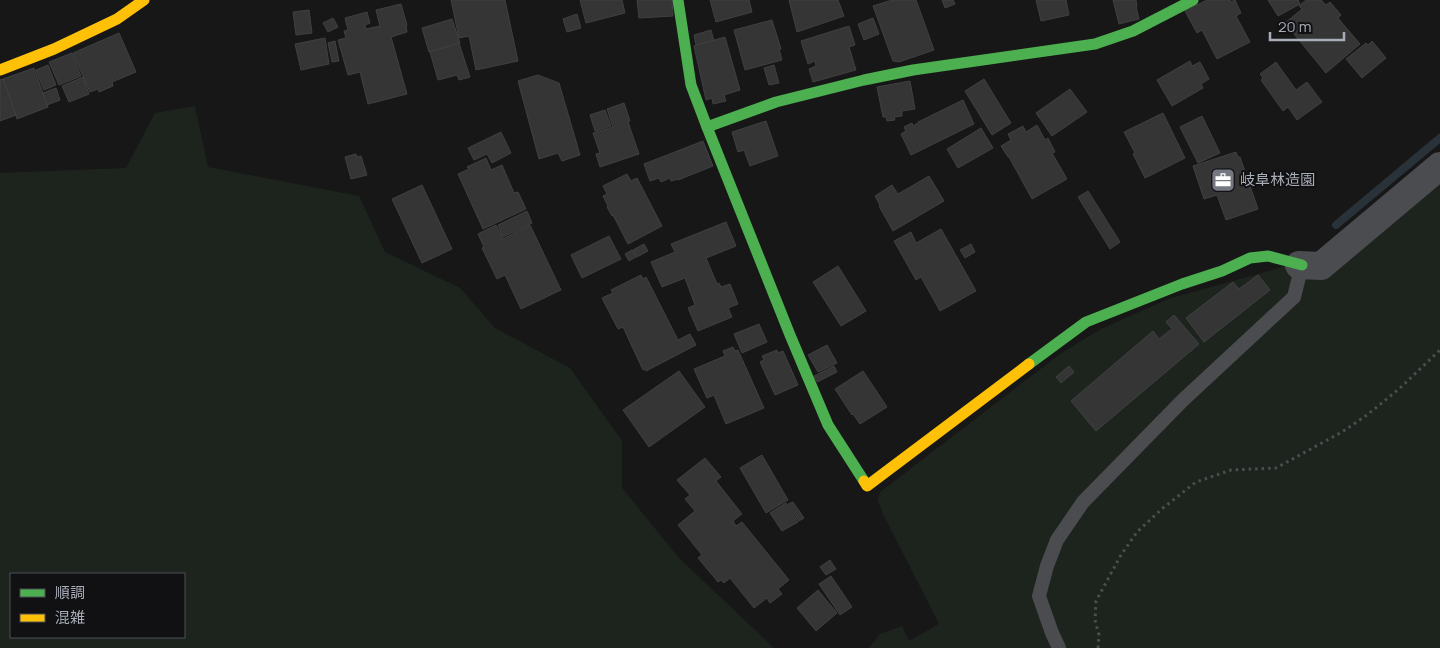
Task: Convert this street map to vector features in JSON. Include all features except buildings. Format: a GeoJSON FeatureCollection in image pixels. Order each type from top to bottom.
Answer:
{"type":"FeatureCollection","features":[{"type":"Feature","properties":{"kind":"street"},"geometry":{"type":"LineString","coordinates":[[0,70],[54,49],[117,19],[144,0]]}},
{"type":"Feature","properties":{"kind":"street"},"geometry":{"type":"LineString","coordinates":[[678,0],[691,85],[707,128],[828,425],[867,486],[1086,322],[1182,284],[1222,271],[1250,258],[1268,256],[1300,265],[1321,266],[1440,166]]}},
{"type":"Feature","properties":{"kind":"street"},"geometry":{"type":"LineString","coordinates":[[707,128],[776,102],[864,80],[913,70],[1094,44],[1133,31],[1193,0]]}},
{"type":"Feature","properties":{"kind":"lane"},"geometry":{"type":"LineString","coordinates":[[1059,648],[1039,596],[1047,566],[1057,540],[1083,502],[1183,400],[1294,297],[1300,265]]}},
{"type":"Feature","properties":{"kind":"path"},"geometry":{"type":"LineString","coordinates":[[1098,648],[1099,635],[1095,620],[1096,601],[1121,555],[1137,532],[1163,508],[1196,482],[1231,470],[1276,468],[1342,432],[1399,389],[1440,350]]}},
{"type":"Feature","properties":{"kind":"shaded area"},"geometry":{"type":"Polygon","coordinates":[[[195,106],[208,167],[359,196],[385,252],[460,288],[495,328],[570,368],[622,441],[622,488],[679,558],[774,648],[0,648],[0,173],[126,168],[155,113],[195,106]]]}},
{"type":"Feature","properties":{"kind":"shaded area"},"geometry":{"type":"Polygon","coordinates":[[[1440,154],[1440,648],[869,648],[880,634],[902,626],[909,641],[939,624],[883,514],[878,500],[880,492],[1060,354],[1101,329],[1168,299],[1318,257],[1440,154]]]}},
{"type":"Feature","properties":{"kind":"waterway"},"geometry":{"type":"LineString","coordinates":[[1336,225],[1440,138]]}},
{"type":"Feature","properties":{"kind":"traffic: fast"},"geometry":{"type":"LineString","coordinates":[[678,0],[691,85],[707,127],[828,425],[864,481]]}},
{"type":"Feature","properties":{"kind":"traffic: fast"},"geometry":{"type":"LineString","coordinates":[[707,127],[776,102],[864,80],[913,70],[1095,44],[1133,31],[1193,0]]}},
{"type":"Feature","properties":{"kind":"traffic: fast"},"geometry":{"type":"LineString","coordinates":[[1029,364],[1086,322],[1182,284],[1222,271],[1250,258],[1268,256],[1302,265]]}},
{"type":"Feature","properties":{"kind":"traffic: slow"},"geometry":{"type":"LineString","coordinates":[[0,70],[54,49],[117,19],[144,0]]}},
{"type":"Feature","properties":{"kind":"traffic: slow"},"geometry":{"type":"LineString","coordinates":[[864,481],[867,486],[1029,364]]}},
{"type":"Feature","properties":{"kind":"place","name":"岐阜林造園"},"geometry":{"type":"Point","coordinates":[1223,180]}}]}
